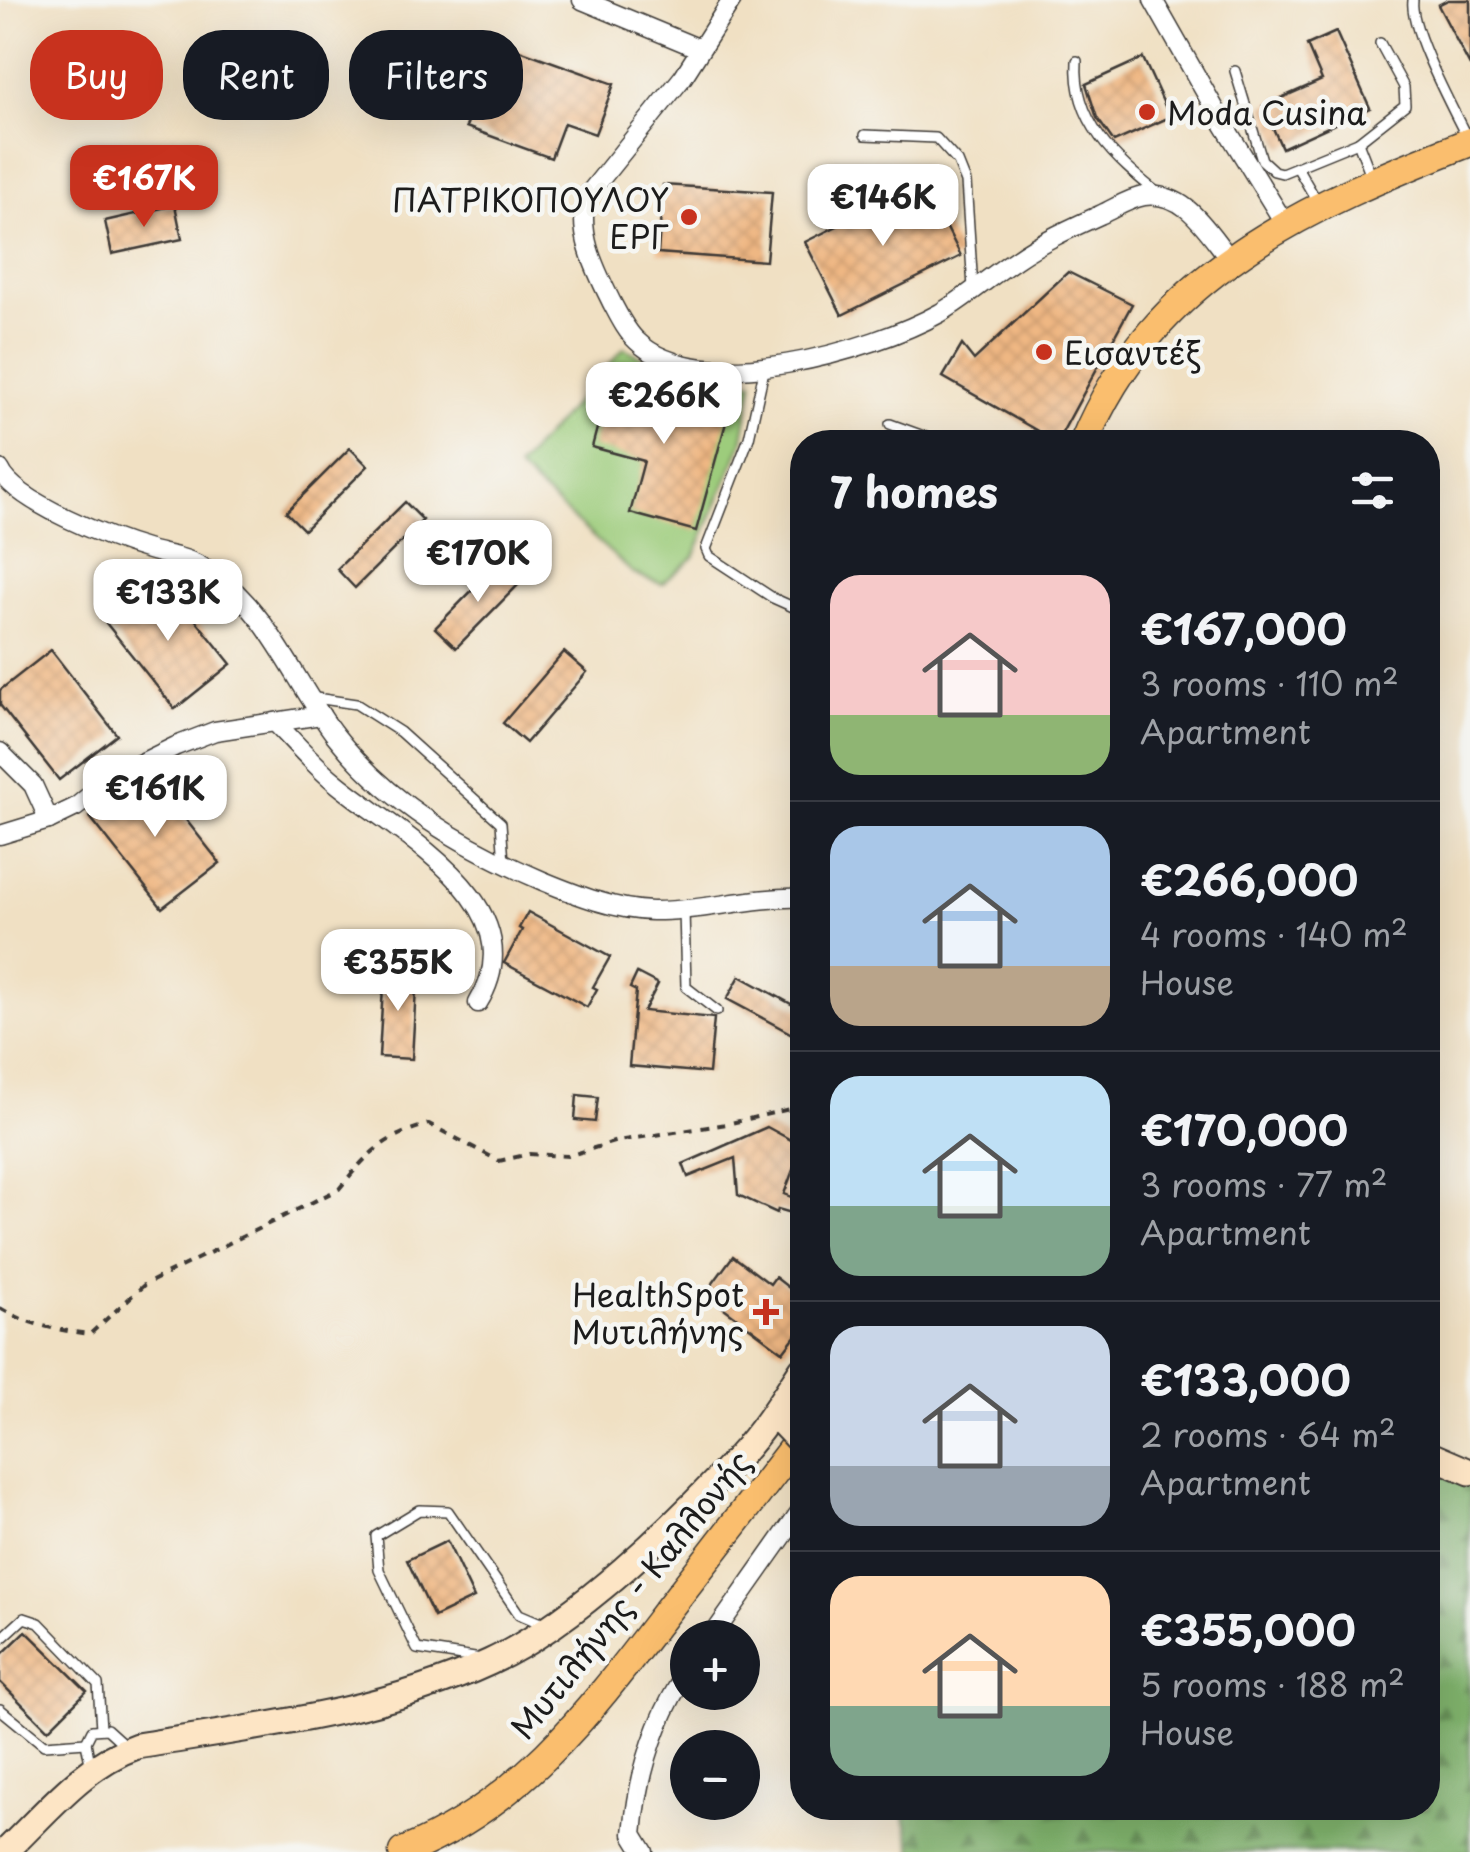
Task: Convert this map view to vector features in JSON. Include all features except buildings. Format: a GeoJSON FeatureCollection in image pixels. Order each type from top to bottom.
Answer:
{"type":"FeatureCollection","features":[{"type":"Feature","properties":{"kind":"main road"},"geometry":{"type":"LineString","coordinates":[[1089,430],[1126,364],[1162,319],[1230,259],[1319,205],[1470,142]]}},
{"type":"Feature","properties":{"kind":"main road","name":"Μυτιλήνης - Καλλονής"},"geometry":{"type":"LineString","coordinates":[[403,1852],[456,1827],[498,1800],[556,1749],[630,1658],[785,1425]]}},
{"type":"Feature","properties":{"kind":"street"},"geometry":{"type":"LineString","coordinates":[[582,0],[700,49]]}},
{"type":"Feature","properties":{"kind":"street"},"geometry":{"type":"LineString","coordinates":[[732,0],[684,77],[588,196],[582,212],[592,259],[621,320],[637,342],[677,364],[698,368],[765,366],[831,355],[869,343],[938,314],[1053,236],[1140,196],[1161,196],[1186,206],[1230,259]]}},
{"type":"Feature","properties":{"kind":"street"},"geometry":{"type":"LineString","coordinates":[[1153,0],[1285,224]]}},
{"type":"Feature","properties":{"kind":"street"},"geometry":{"type":"LineString","coordinates":[[0,469],[14,488],[28,498],[110,537],[154,552],[183,556],[216,575],[254,614],[308,696],[366,772],[438,830],[575,894],[628,908],[654,911],[756,898],[790,898]]}},
{"type":"Feature","properties":{"kind":"street"},"geometry":{"type":"LineString","coordinates":[[0,835],[76,807],[111,778],[154,754],[215,731],[322,715]]}},
{"type":"Feature","properties":{"kind":"street"},"geometry":{"type":"LineString","coordinates":[[274,722],[332,780],[418,846],[473,897],[491,930],[495,950],[489,986],[478,1003]]}},
{"type":"Feature","properties":{"kind":"street"},"geometry":{"type":"LineString","coordinates":[[0,752],[33,785],[49,820]]}},
{"type":"Feature","properties":{"kind":"street"},"geometry":{"type":"LineString","coordinates":[[6,1852],[92,1771],[130,1749],[346,1708],[439,1682],[492,1661],[603,1587],[742,1453],[785,1425]]}},
{"type":"Feature","properties":{"kind":"street"},"geometry":{"type":"LineString","coordinates":[[1440,1459],[1470,1472]]}},
{"type":"Feature","properties":{"kind":"street"},"geometry":{"type":"LineString","coordinates":[[725,1620],[790,1526]]}},
{"type":"Feature","properties":{"kind":"street"},"geometry":{"type":"LineString","coordinates":[[644,1852],[633,1834],[643,1769],[670,1704]]}},
{"type":"Feature","properties":{"kind":"lane"},"geometry":{"type":"LineString","coordinates":[[1412,0],[1412,12],[1426,51],[1470,142]]}},
{"type":"Feature","properties":{"kind":"lane"},"geometry":{"type":"LineString","coordinates":[[1235,71],[1262,160],[1282,173],[1358,142],[1405,106],[1404,88],[1380,43]]}},
{"type":"Feature","properties":{"kind":"lane"},"geometry":{"type":"LineString","coordinates":[[1077,61],[1080,100],[1107,150],[1161,196]]}},
{"type":"Feature","properties":{"kind":"lane"},"geometry":{"type":"LineString","coordinates":[[864,135],[936,138],[958,162],[966,182],[973,291]]}},
{"type":"Feature","properties":{"kind":"lane"},"geometry":{"type":"LineString","coordinates":[[1358,142],[1373,180]]}},
{"type":"Feature","properties":{"kind":"lane"},"geometry":{"type":"LineString","coordinates":[[1297,167],[1319,205]]}},
{"type":"Feature","properties":{"kind":"lane"},"geometry":{"type":"LineString","coordinates":[[765,366],[749,438],[706,549],[709,556],[790,606]]}},
{"type":"Feature","properties":{"kind":"lane"},"geometry":{"type":"LineString","coordinates":[[890,424],[907,430]]}},
{"type":"Feature","properties":{"kind":"lane"},"geometry":{"type":"LineString","coordinates":[[308,696],[356,704],[400,732],[501,823],[504,864]]}},
{"type":"Feature","properties":{"kind":"lane"},"geometry":{"type":"LineString","coordinates":[[684,907],[686,987],[717,1012]]}},
{"type":"Feature","properties":{"kind":"lane"},"geometry":{"type":"LineString","coordinates":[[492,1661],[417,1649],[379,1570],[376,1536],[420,1510],[448,1512],[519,1614],[547,1626]]}},
{"type":"Feature","properties":{"kind":"lane"},"geometry":{"type":"LineString","coordinates":[[0,1640],[24,1618],[39,1622],[98,1684],[101,1728]]}},
{"type":"Feature","properties":{"kind":"lane"},"geometry":{"type":"LineString","coordinates":[[0,1709],[44,1745],[86,1742]]}},
{"type":"Feature","properties":{"kind":"lane"},"geometry":{"type":"LineString","coordinates":[[92,1771],[88,1734],[107,1729],[130,1749]]}},
{"type":"Feature","properties":{"kind":"path"},"geometry":{"type":"LineString","coordinates":[[0,1308],[19,1319],[56,1330],[90,1334],[144,1285],[339,1189],[361,1162],[394,1134],[430,1124],[500,1161],[529,1154],[568,1156],[617,1141],[728,1124],[790,1109]]}},
{"type":"Feature","properties":{"kind":"green space"},"geometry":{"type":"Polygon","coordinates":[[[624,348],[693,383],[753,382],[742,444],[694,557],[662,584],[634,574],[517,468],[624,348]]]}},
{"type":"Feature","properties":{"kind":"green space"},"geometry":{"type":"Polygon","coordinates":[[[1440,1467],[1470,1480],[1470,1852],[913,1852],[906,1820],[1440,1820],[1440,1467]]]}},
{"type":"Feature","properties":{"kind":"place","name":"Moda Cusina"},"geometry":{"type":"Point","coordinates":[1147,112]}},
{"type":"Feature","properties":{"kind":"place","name":"ΠΑΤΡΙΚΟΠΟΥΛΟΥ ΕΡΓ"},"geometry":{"type":"Point","coordinates":[689,217]}},
{"type":"Feature","properties":{"kind":"place","name":"Εισαντέξ"},"geometry":{"type":"Point","coordinates":[1044,352]}},
{"type":"Feature","properties":{"kind":"place","name":"HealthSpot Μυτιλήνης"},"geometry":{"type":"Point","coordinates":[766,1312]}}]}
